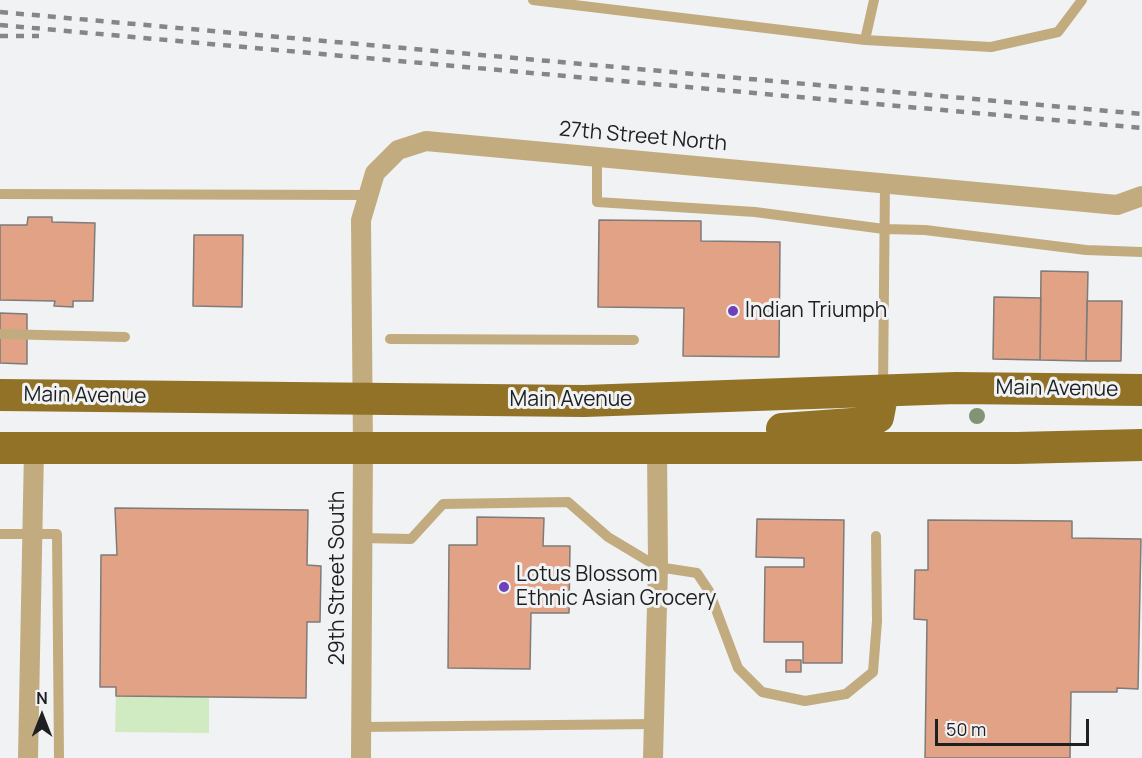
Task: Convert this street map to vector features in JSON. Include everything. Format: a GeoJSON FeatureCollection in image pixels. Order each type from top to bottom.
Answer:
{"type":"FeatureCollection","features":[{"type":"Feature","properties":{"kind":"main road","name":"Main Avenue"},"geometry":{"type":"LineString","coordinates":[[0,394],[585,401],[1032,387],[1142,390]]}},
{"type":"Feature","properties":{"kind":"main road"},"geometry":{"type":"LineString","coordinates":[[611,448],[722,434],[866,423],[878,417],[883,391]]}},
{"type":"Feature","properties":{"kind":"main road"},"geometry":{"type":"LineString","coordinates":[[0,448],[1142,445]]}},
{"type":"Feature","properties":{"kind":"street","name":"27th Street North"},"geometry":{"type":"LineString","coordinates":[[361,398],[361,220],[375,173],[398,150],[426,141],[1117,205],[1142,196]]}},
{"type":"Feature","properties":{"kind":"street","name":"29th Street South"},"geometry":{"type":"LineString","coordinates":[[361,398],[363,448],[361,758]]}},
{"type":"Feature","properties":{"kind":"street"},"geometry":{"type":"LineString","coordinates":[[653,758],[658,567],[657,448]]}},
{"type":"Feature","properties":{"kind":"street"},"geometry":{"type":"LineString","coordinates":[[28,758],[34,449]]}},
{"type":"Feature","properties":{"kind":"lane"},"geometry":{"type":"LineString","coordinates":[[533,0],[864,39],[991,47],[1058,32],[1082,0]]}},
{"type":"Feature","properties":{"kind":"lane"},"geometry":{"type":"LineString","coordinates":[[864,39],[874,0]]}},
{"type":"Feature","properties":{"kind":"lane"},"geometry":{"type":"LineString","coordinates":[[597,157],[597,202],[755,212],[884,229],[925,230],[1097,251],[1142,252]]}},
{"type":"Feature","properties":{"kind":"lane"},"geometry":{"type":"LineString","coordinates":[[883,391],[885,184]]}},
{"type":"Feature","properties":{"kind":"lane"},"geometry":{"type":"LineString","coordinates":[[0,194],[369,195]]}},
{"type":"Feature","properties":{"kind":"lane"},"geometry":{"type":"LineString","coordinates":[[0,334],[125,337]]}},
{"type":"Feature","properties":{"kind":"lane"},"geometry":{"type":"LineString","coordinates":[[390,339],[634,340]]}},
{"type":"Feature","properties":{"kind":"lane"},"geometry":{"type":"LineString","coordinates":[[362,538],[411,539],[443,504],[568,502],[608,537],[658,567],[697,573],[709,591],[738,668],[762,692],[806,701],[846,694],[873,672],[876,621],[876,536]]}},
{"type":"Feature","properties":{"kind":"lane"},"geometry":{"type":"LineString","coordinates":[[0,534],[57,534],[58,758]]}},
{"type":"Feature","properties":{"kind":"lane"},"geometry":{"type":"LineString","coordinates":[[361,727],[654,724]]}},
{"type":"Feature","properties":{"kind":"green space"},"geometry":{"type":"Polygon","coordinates":[[[116,696],[209,697],[209,733],[115,732],[116,696]]]}},
{"type":"Feature","properties":{"kind":"building"},"geometry":{"type":"Polygon","coordinates":[[[28,217],[52,217],[52,222],[95,223],[93,301],[73,301],[73,307],[54,306],[55,301],[0,300],[0,225],[27,225],[28,217]]]}},
{"type":"Feature","properties":{"kind":"building"},"geometry":{"type":"Polygon","coordinates":[[[599,220],[701,221],[701,241],[780,242],[779,357],[683,356],[684,308],[598,307],[599,220]]]}},
{"type":"Feature","properties":{"kind":"building"},"geometry":{"type":"Polygon","coordinates":[[[194,235],[243,235],[242,307],[193,306],[194,235]]]}},
{"type":"Feature","properties":{"kind":"building"},"geometry":{"type":"Polygon","coordinates":[[[1041,271],[1088,272],[1086,361],[1040,360],[1041,271]]]}},
{"type":"Feature","properties":{"kind":"building"},"geometry":{"type":"Polygon","coordinates":[[[994,297],[1041,298],[1040,360],[993,359],[994,297]]]}},
{"type":"Feature","properties":{"kind":"building"},"geometry":{"type":"Polygon","coordinates":[[[1087,301],[1122,301],[1121,361],[1086,361],[1087,301]]]}},
{"type":"Feature","properties":{"kind":"building"},"geometry":{"type":"Polygon","coordinates":[[[0,313],[27,314],[27,364],[0,363],[0,313]]]}},
{"type":"Feature","properties":{"kind":"building"},"geometry":{"type":"Polygon","coordinates":[[[115,508],[308,510],[307,565],[321,566],[320,622],[307,622],[306,698],[116,696],[116,687],[100,687],[101,555],[117,555],[115,508]]]}},
{"type":"Feature","properties":{"kind":"building"},"geometry":{"type":"Polygon","coordinates":[[[477,517],[544,518],[543,546],[570,546],[569,613],[531,613],[530,669],[448,668],[449,545],[477,545],[477,517]]]}},
{"type":"Feature","properties":{"kind":"building"},"geometry":{"type":"Polygon","coordinates":[[[757,519],[844,520],[842,663],[803,663],[803,642],[764,642],[765,567],[804,567],[804,558],[756,557],[757,519]]]}},
{"type":"Feature","properties":{"kind":"building"},"geometry":{"type":"Polygon","coordinates":[[[928,520],[1072,521],[1072,538],[1141,539],[1138,689],[1117,688],[1117,692],[1071,692],[1070,758],[925,758],[927,620],[914,619],[915,570],[928,570],[928,520]]]}},
{"type":"Feature","properties":{"kind":"building"},"geometry":{"type":"Polygon","coordinates":[[[786,660],[801,660],[801,672],[786,672],[786,660]]]}},
{"type":"Feature","properties":{"kind":"railway"},"geometry":{"type":"LineString","coordinates":[[0,12],[1142,114]]}},
{"type":"Feature","properties":{"kind":"railway"},"geometry":{"type":"LineString","coordinates":[[0,25],[1142,128]]}},
{"type":"Feature","properties":{"kind":"railway"},"geometry":{"type":"LineString","coordinates":[[0,36],[39,36]]}},
{"type":"Feature","properties":{"kind":"place","name":"Indian Triumph"},"geometry":{"type":"Point","coordinates":[733,311]}},
{"type":"Feature","properties":{"kind":"place","name":"Lotus Blossom Ethnic Asian Grocery"},"geometry":{"type":"Point","coordinates":[504,587]}}]}
